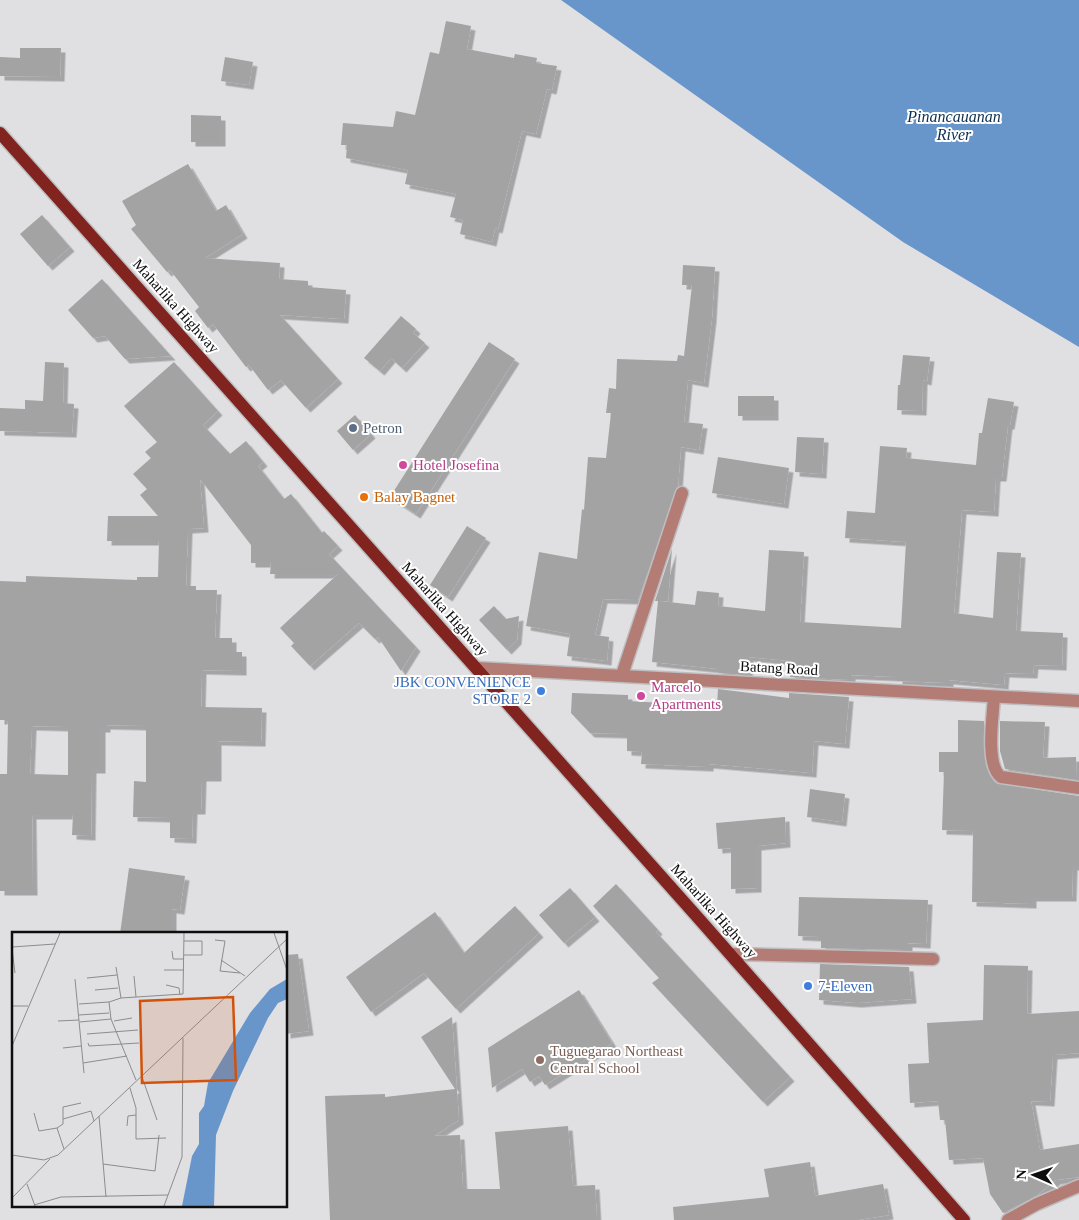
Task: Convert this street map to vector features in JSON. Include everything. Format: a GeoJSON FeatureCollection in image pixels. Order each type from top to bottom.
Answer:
{"type":"FeatureCollection","features":[{"type":"Feature","properties":{"kind":"main road","name":"Maharlika Highway"},"geometry":{"type":"LineString","coordinates":[[0,133],[731,954],[964,1220]]}},
{"type":"Feature","properties":{"kind":"street"},"geometry":{"type":"LineString","coordinates":[[622,675],[682,493]]}},
{"type":"Feature","properties":{"kind":"street","name":"Batang Road"},"geometry":{"type":"LineString","coordinates":[[476,668],[1079,702]]}},
{"type":"Feature","properties":{"kind":"street"},"geometry":{"type":"LineString","coordinates":[[994,697],[991,759],[995,773],[1000,777],[1079,788]]}},
{"type":"Feature","properties":{"kind":"street"},"geometry":{"type":"LineString","coordinates":[[731,954],[933,959]]}},
{"type":"Feature","properties":{"kind":"street"},"geometry":{"type":"LineString","coordinates":[[1008,1220],[1037,1204],[1079,1186]]}},
{"type":"Feature","properties":{"kind":"water","name":"Pinancauanan River"},"geometry":{"type":"Polygon","coordinates":[[[561,0],[1079,0],[1079,347],[903,242],[561,0]]]}},
{"type":"Feature","properties":{"kind":"building"},"geometry":{"type":"Polygon","coordinates":[[[446,21],[471,26],[467,49],[514,58],[515,54],[537,58],[536,63],[557,66],[552,90],[547,89],[536,134],[522,131],[498,229],[495,228],[492,242],[460,234],[463,220],[450,217],[456,194],[405,184],[408,170],[346,158],[347,145],[341,145],[343,123],[393,127],[396,111],[415,115],[430,52],[439,54],[446,21]]]}},
{"type":"Feature","properties":{"kind":"building"},"geometry":{"type":"Polygon","coordinates":[[[20,48],[61,48],[60,77],[0,76],[0,57],[20,58],[20,48]]]}},
{"type":"Feature","properties":{"kind":"building"},"geometry":{"type":"Polygon","coordinates":[[[225,57],[253,62],[249,85],[221,81],[225,57]]]}},
{"type":"Feature","properties":{"kind":"building"},"geometry":{"type":"Polygon","coordinates":[[[191,115],[221,116],[221,142],[191,142],[191,115]]]}},
{"type":"Feature","properties":{"kind":"building"},"geometry":{"type":"Polygon","coordinates":[[[188,164],[216,211],[226,205],[243,234],[205,258],[280,263],[279,279],[308,281],[308,287],[346,290],[344,319],[280,315],[338,379],[306,408],[281,380],[268,390],[249,365],[246,367],[213,324],[208,328],[195,311],[199,307],[170,270],[167,272],[131,229],[136,225],[122,201],[188,164]]]}},
{"type":"Feature","properties":{"kind":"building"},"geometry":{"type":"Polygon","coordinates":[[[42,215],[70,247],[48,266],[20,234],[42,215]]]}},
{"type":"Feature","properties":{"kind":"building"},"geometry":{"type":"Polygon","coordinates":[[[683,265],[715,267],[712,318],[704,383],[688,380],[684,422],[703,424],[699,450],[681,447],[678,486],[638,600],[603,599],[595,635],[609,637],[607,661],[567,656],[570,634],[526,626],[539,552],[577,559],[582,509],[584,510],[588,457],[606,458],[611,413],[606,413],[609,388],[616,389],[617,359],[677,361],[678,355],[684,356],[692,285],[682,285],[683,265]]]}},
{"type":"Feature","properties":{"kind":"building"},"geometry":{"type":"Polygon","coordinates":[[[102,279],[171,356],[125,359],[105,336],[93,338],[68,310],[102,279]]]}},
{"type":"Feature","properties":{"kind":"building"},"geometry":{"type":"Polygon","coordinates":[[[401,316],[416,329],[413,333],[425,343],[402,368],[391,358],[380,371],[364,358],[401,316]]]}},
{"type":"Feature","properties":{"kind":"building"},"geometry":{"type":"Polygon","coordinates":[[[489,342],[515,359],[416,514],[390,497],[489,342]]]}},
{"type":"Feature","properties":{"kind":"building"},"geometry":{"type":"Polygon","coordinates":[[[903,355],[930,357],[927,381],[923,380],[922,411],[897,410],[898,385],[900,385],[903,355]]]}},
{"type":"Feature","properties":{"kind":"building"},"geometry":{"type":"Polygon","coordinates":[[[45,362],[64,363],[63,403],[74,404],[72,433],[0,431],[0,408],[25,409],[25,400],[43,401],[45,362]]]}},
{"type":"Feature","properties":{"kind":"building"},"geometry":{"type":"Polygon","coordinates":[[[174,362],[218,411],[203,425],[230,454],[246,441],[263,462],[258,466],[284,499],[291,494],[322,533],[324,531],[338,546],[329,554],[416,647],[401,671],[378,637],[375,639],[359,623],[310,666],[291,646],[294,643],[280,628],[338,574],[270,574],[271,563],[251,563],[251,545],[200,479],[204,528],[188,529],[186,586],[196,586],[196,590],[217,590],[215,638],[232,638],[232,652],[242,652],[242,671],[202,670],[201,707],[262,708],[261,742],[217,741],[217,777],[202,777],[201,810],[193,810],[192,839],[170,838],[170,818],[133,817],[134,781],[146,782],[146,726],[106,725],[106,728],[101,728],[101,769],[92,769],[91,836],[72,835],[73,815],[32,815],[33,891],[0,891],[0,774],[7,774],[8,720],[0,720],[0,581],[26,582],[26,576],[137,580],[137,577],[158,577],[159,541],[107,541],[108,516],[158,516],[140,495],[147,489],[133,474],[151,458],[145,452],[157,442],[124,406],[174,362]],[[32,726],[30,774],[68,775],[68,727],[32,726]]]}},
{"type":"Feature","properties":{"kind":"building"},"geometry":{"type":"Polygon","coordinates":[[[738,396],[774,396],[774,416],[738,416],[738,396]]]}},
{"type":"Feature","properties":{"kind":"building"},"geometry":{"type":"Polygon","coordinates":[[[988,398],[1014,402],[1010,425],[1008,425],[1002,477],[996,477],[994,512],[962,510],[954,613],[993,618],[997,552],[1021,553],[1016,631],[1063,633],[1062,666],[1034,665],[1033,674],[1005,673],[1004,685],[949,680],[949,683],[898,681],[898,677],[851,675],[851,680],[790,677],[791,661],[749,657],[748,675],[719,673],[719,669],[652,662],[658,601],[655,601],[672,549],[668,601],[660,601],[695,605],[697,591],[719,593],[718,606],[765,611],[769,550],[804,552],[800,622],[901,628],[906,542],[845,538],[847,511],[875,513],[880,446],[907,448],[906,458],[976,465],[979,433],[982,433],[988,398]]]}},
{"type":"Feature","properties":{"kind":"building"},"geometry":{"type":"Polygon","coordinates":[[[355,415],[371,434],[353,450],[337,431],[355,415]]]}},
{"type":"Feature","properties":{"kind":"building"},"geometry":{"type":"Polygon","coordinates":[[[797,437],[824,438],[822,474],[795,472],[797,437]]]}},
{"type":"Feature","properties":{"kind":"building"},"geometry":{"type":"Polygon","coordinates":[[[718,457],[789,468],[784,504],[712,493],[718,457]]]}},
{"type":"Feature","properties":{"kind":"building"},"geometry":{"type":"Polygon","coordinates":[[[467,526],[486,538],[448,597],[430,585],[467,526]]]}},
{"type":"Feature","properties":{"kind":"building"},"geometry":{"type":"Polygon","coordinates":[[[494,606],[506,619],[519,616],[517,640],[507,650],[479,620],[494,606]]]}},
{"type":"Feature","properties":{"kind":"building"},"geometry":{"type":"Polygon","coordinates":[[[718,689],[789,698],[789,693],[849,697],[845,744],[814,741],[812,773],[709,764],[709,767],[641,764],[642,752],[627,751],[627,734],[590,733],[571,713],[572,693],[628,695],[628,701],[717,706],[718,689]]]}},
{"type":"Feature","properties":{"kind":"building"},"geometry":{"type":"Polygon","coordinates":[[[958,720],[984,721],[985,763],[995,783],[1079,796],[1079,866],[1073,866],[1072,897],[1032,897],[1032,904],[972,902],[973,831],[942,830],[944,772],[939,772],[939,752],[958,752],[958,720]]]}},
{"type":"Feature","properties":{"kind":"building"},"geometry":{"type":"Polygon","coordinates":[[[1000,721],[1045,722],[1043,758],[1076,757],[1077,780],[1005,769],[1000,751],[1000,721]]]}},
{"type":"Feature","properties":{"kind":"building"},"geometry":{"type":"Polygon","coordinates":[[[810,789],[845,794],[842,822],[807,817],[810,789]]]}},
{"type":"Feature","properties":{"kind":"building"},"geometry":{"type":"Polygon","coordinates":[[[785,817],[786,843],[757,846],[757,888],[731,889],[731,848],[718,849],[716,823],[785,817]]]}},
{"type":"Feature","properties":{"kind":"building"},"geometry":{"type":"Polygon","coordinates":[[[129,868],[185,876],[180,910],[172,909],[172,932],[120,932],[129,868]]]}},
{"type":"Feature","properties":{"kind":"building"},"geometry":{"type":"Polygon","coordinates":[[[616,884],[658,930],[656,932],[790,1077],[763,1102],[652,983],[659,978],[593,906],[616,884]]]}},
{"type":"Feature","properties":{"kind":"building"},"geometry":{"type":"Polygon","coordinates":[[[570,888],[595,917],[564,943],[539,915],[570,888]]]}},
{"type":"Feature","properties":{"kind":"building"},"geometry":{"type":"Polygon","coordinates":[[[799,897],[928,900],[926,944],[908,943],[908,950],[821,948],[821,937],[798,936],[799,897]]]}},
{"type":"Feature","properties":{"kind":"building"},"geometry":{"type":"Polygon","coordinates":[[[515,906],[539,933],[456,1009],[424,973],[371,1012],[346,977],[435,912],[464,953],[515,906]]]}},
{"type":"Feature","properties":{"kind":"building"},"geometry":{"type":"Polygon","coordinates":[[[298,954],[309,1031],[288,1034],[288,955],[298,954]]]}},
{"type":"Feature","properties":{"kind":"building"},"geometry":{"type":"Polygon","coordinates":[[[820,964],[909,967],[912,999],[857,1003],[819,1000],[820,964]]]}},
{"type":"Feature","properties":{"kind":"building"},"geometry":{"type":"Polygon","coordinates":[[[984,965],[1028,966],[1027,1014],[1079,1011],[1079,1053],[1053,1055],[1050,1102],[1031,1101],[1040,1150],[1079,1144],[1079,1177],[1056,1180],[1036,1196],[1003,1213],[990,1194],[983,1158],[949,1160],[945,1120],[940,1120],[938,1101],[910,1103],[908,1064],[929,1063],[927,1023],[983,1020],[984,965]]]}},
{"type":"Feature","properties":{"kind":"building"},"geometry":{"type":"Polygon","coordinates":[[[579,990],[612,1043],[545,1085],[539,1076],[530,1082],[522,1069],[492,1088],[488,1048],[579,990]]]}},
{"type":"Feature","properties":{"kind":"building"},"geometry":{"type":"Polygon","coordinates":[[[452,1017],[459,1120],[434,1136],[460,1135],[463,1189],[500,1189],[495,1132],[568,1126],[573,1186],[595,1185],[597,1220],[330,1220],[325,1096],[385,1094],[385,1097],[455,1089],[421,1037],[452,1017]]]}},
{"type":"Feature","properties":{"kind":"building"},"geometry":{"type":"Polygon","coordinates":[[[810,1162],[815,1196],[883,1184],[889,1215],[858,1220],[674,1220],[673,1207],[769,1197],[764,1169],[810,1162]]]}},
{"type":"Feature","properties":{"kind":"place","name":"Petron"},"geometry":{"type":"Point","coordinates":[353,428]}},
{"type":"Feature","properties":{"kind":"place","name":"Hotel Josefina"},"geometry":{"type":"Point","coordinates":[403,465]}},
{"type":"Feature","properties":{"kind":"place","name":"Balay Bagnet"},"geometry":{"type":"Point","coordinates":[364,497]}},
{"type":"Feature","properties":{"kind":"place","name":"JBK CONVENIENCE STORE 2"},"geometry":{"type":"Point","coordinates":[541,691]}},
{"type":"Feature","properties":{"kind":"place","name":"Marcelo Apartments"},"geometry":{"type":"Point","coordinates":[641,696]}},
{"type":"Feature","properties":{"kind":"place","name":"7-Eleven"},"geometry":{"type":"Point","coordinates":[808,986]}},
{"type":"Feature","properties":{"kind":"place","name":"Tuguegarao Northeast Central School"},"geometry":{"type":"Point","coordinates":[540,1060]}}]}
